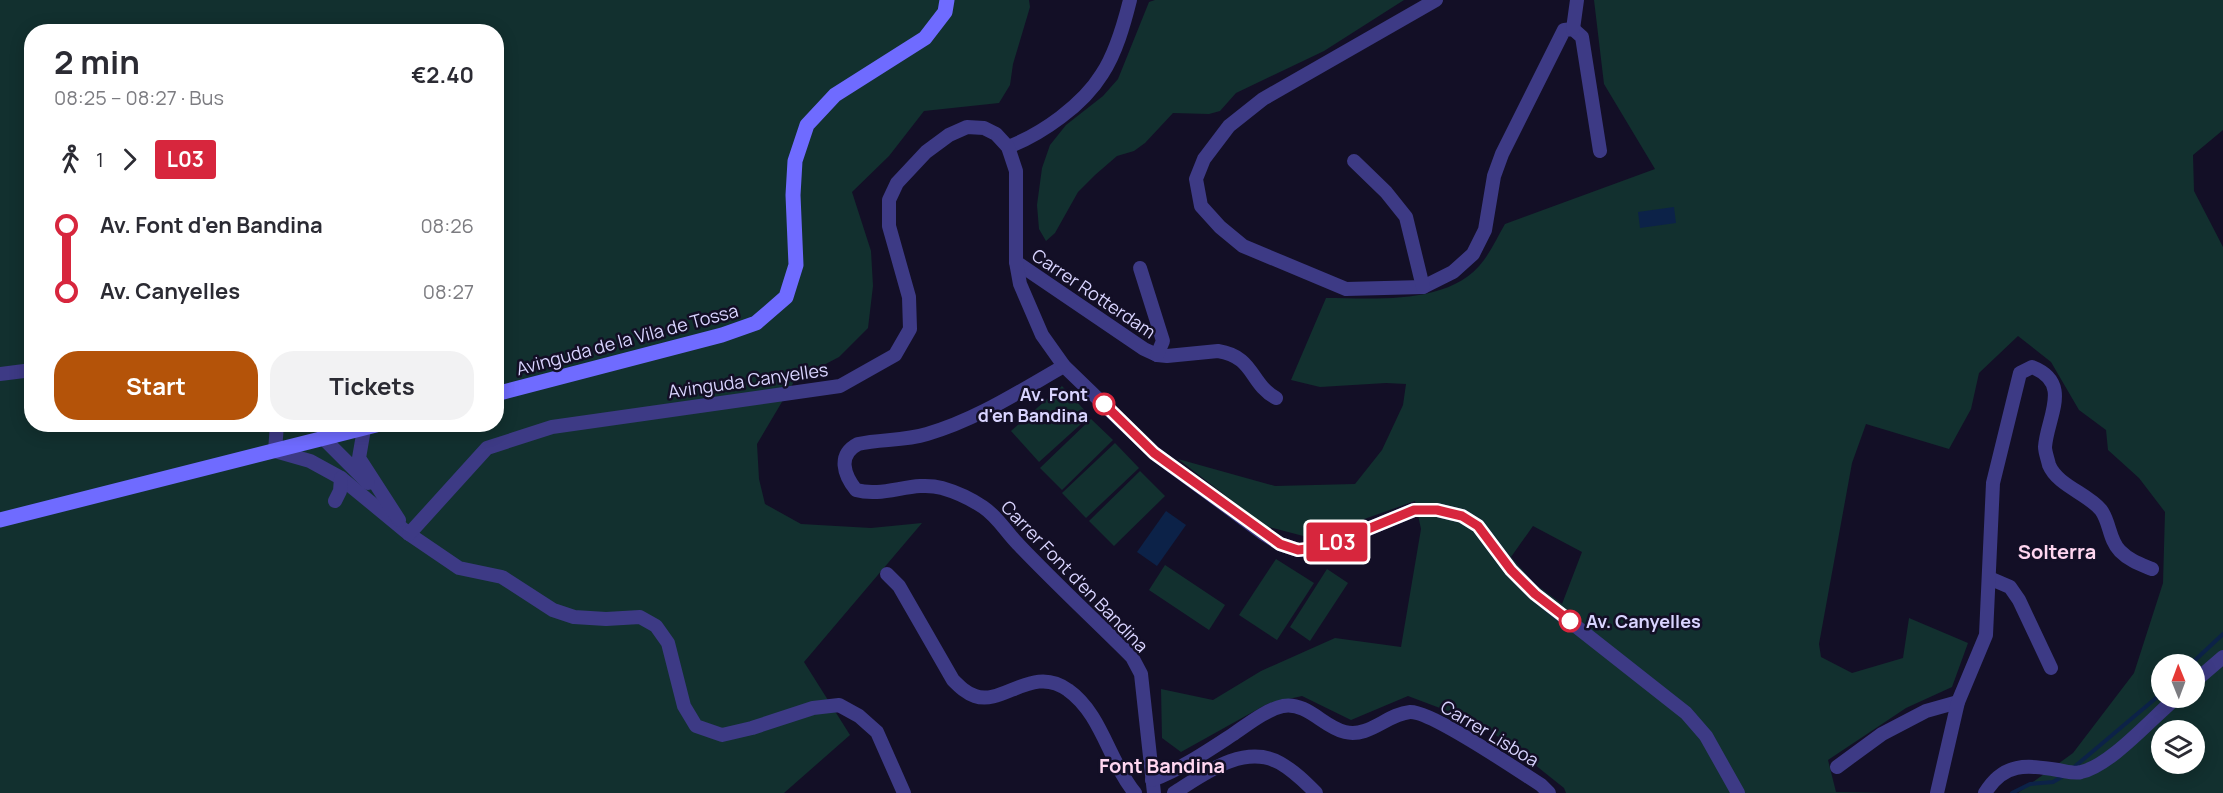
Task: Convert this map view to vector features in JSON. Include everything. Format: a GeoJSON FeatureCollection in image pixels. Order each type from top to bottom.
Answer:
{"type":"FeatureCollection","features":[{"type":"Feature","properties":{"kind":"main road","name":"Avinguda de la Vila de Tossa"},"geometry":{"type":"LineString","coordinates":[[504,392],[722,335],[756,323],[786,297],[796,265],[793,195],[795,161],[807,125],[835,95],[925,38],[945,12],[947,0]]}},
{"type":"Feature","properties":{"kind":"main road"},"geometry":{"type":"LineString","coordinates":[[0,520],[352,432]]}},
{"type":"Feature","properties":{"kind":"street"},"geometry":{"type":"LineString","coordinates":[[1436,0],[1263,99],[1229,126],[1204,159],[1197,179],[1201,206],[1220,227],[1243,246],[1346,289],[1423,287],[1453,272],[1473,254],[1485,230],[1494,176],[1502,154],[1564,30],[1574,29]]}},
{"type":"Feature","properties":{"kind":"street"},"geometry":{"type":"LineString","coordinates":[[1574,29],[1577,0]]}},
{"type":"Feature","properties":{"kind":"street"},"geometry":{"type":"LineString","coordinates":[[1126,2],[1114,50],[1103,73],[1092,88],[1048,127],[1008,147],[1016,171],[1016,262],[1020,284],[1041,335],[1064,366],[1154,453],[1280,544],[1298,550],[1324,547],[1414,510],[1437,510],[1462,516],[1478,526],[1511,570],[1535,594],[1686,713],[1706,736],[1738,793]]}},
{"type":"Feature","properties":{"kind":"street"},"geometry":{"type":"LineString","coordinates":[[1574,29],[1582,37],[1600,151]]}},
{"type":"Feature","properties":{"kind":"street","name":"Avinguda Canyelles"},"geometry":{"type":"LineString","coordinates":[[409,534],[487,448],[552,427],[840,386],[895,355],[910,329],[909,297],[889,226],[889,200],[897,183],[926,152],[950,135],[967,127],[984,128],[996,134],[1008,147]]}},
{"type":"Feature","properties":{"kind":"street"},"geometry":{"type":"LineString","coordinates":[[1354,160],[1386,192],[1406,217],[1423,287]]}},
{"type":"Feature","properties":{"kind":"street","name":"Carrer Rotterdam"},"geometry":{"type":"LineString","coordinates":[[1016,262],[1157,356],[1218,351],[1226,352],[1244,361],[1263,389],[1276,398]]}},
{"type":"Feature","properties":{"kind":"street"},"geometry":{"type":"LineString","coordinates":[[1140,268],[1163,341],[1157,356]]}},
{"type":"Feature","properties":{"kind":"street","name":"Carrer Font d'en Bandina"},"geometry":{"type":"LineString","coordinates":[[1064,366],[969,418],[928,434],[905,440],[858,444],[851,447],[846,455],[844,471],[856,490],[867,493],[925,486],[938,487],[968,498],[994,516],[1016,543],[1132,657],[1141,674],[1153,787]]}},
{"type":"Feature","properties":{"kind":"street"},"geometry":{"type":"LineString","coordinates":[[1937,793],[1958,702],[1986,635],[1993,483],[2020,373],[2032,367],[2044,372],[2050,378],[2055,391],[2053,417],[2045,449],[2050,467],[2062,481],[2100,510],[2118,550],[2133,562],[2152,569]]}},
{"type":"Feature","properties":{"kind":"street"},"geometry":{"type":"LineString","coordinates":[[0,374],[24,371]]}},
{"type":"Feature","properties":{"kind":"street"},"geometry":{"type":"LineString","coordinates":[[276,432],[275,451],[310,461],[341,478],[409,534],[459,568],[502,577],[553,610],[574,617],[606,619],[640,617],[656,626],[668,643],[684,706],[696,726],[722,735],[752,728],[813,708],[839,705],[859,716],[877,732],[904,793]]}},
{"type":"Feature","properties":{"kind":"street"},"geometry":{"type":"LineString","coordinates":[[363,432],[359,458],[384,500],[409,534]]}},
{"type":"Feature","properties":{"kind":"street"},"geometry":{"type":"LineString","coordinates":[[324,439],[384,500]]}},
{"type":"Feature","properties":{"kind":"street"},"geometry":{"type":"LineString","coordinates":[[335,501],[340,491],[341,478]]}},
{"type":"Feature","properties":{"kind":"street"},"geometry":{"type":"LineString","coordinates":[[887,574],[899,586],[953,680],[964,691],[978,697],[996,695],[1039,681],[1066,688],[1083,703],[1135,793]]}},
{"type":"Feature","properties":{"kind":"street"},"geometry":{"type":"LineString","coordinates":[[1989,578],[2010,587],[2019,600],[2051,668]]}},
{"type":"Feature","properties":{"kind":"street"},"geometry":{"type":"LineString","coordinates":[[2205,672],[2223,657]]}},
{"type":"Feature","properties":{"kind":"street"},"geometry":{"type":"LineString","coordinates":[[1837,767],[1882,734],[1926,711],[1958,702]]}},
{"type":"Feature","properties":{"kind":"street","name":"Carrer Lisboa"},"geometry":{"type":"LineString","coordinates":[[1153,787],[1265,713],[1283,706],[1298,706],[1338,730],[1348,733],[1360,732],[1404,713],[1424,714],[1541,785],[1550,793]]}},
{"type":"Feature","properties":{"kind":"street"},"geometry":{"type":"LineString","coordinates":[[1985,793],[2001,774],[2017,766],[2080,773],[2099,766],[2165,708]]}},
{"type":"Feature","properties":{"kind":"street"},"geometry":{"type":"LineString","coordinates":[[1174,793],[1208,771],[1232,761],[1259,756],[1278,761],[1286,766],[1316,793]]}},
{"type":"Feature","properties":{"kind":"green space"},"geometry":{"type":"Polygon","coordinates":[[[0,0],[1029,0],[1030,7],[1013,64],[1010,85],[999,103],[924,111],[889,156],[852,192],[871,251],[873,286],[868,328],[839,357],[795,380],[757,444],[759,479],[765,504],[801,524],[871,528],[922,523],[804,662],[850,735],[784,793],[0,793],[0,0]]]}},
{"type":"Feature","properties":{"kind":"green space"},"geometry":{"type":"Polygon","coordinates":[[[1155,0],[1404,0],[1324,51],[1236,93],[1220,111],[1209,114],[1173,113],[1145,143],[1134,151],[1117,156],[1078,192],[1055,233],[1046,241],[1039,229],[1037,205],[1042,168],[1050,145],[1066,125],[1103,96],[1118,79],[1149,2],[1155,0]]]}},
{"type":"Feature","properties":{"kind":"green space"},"geometry":{"type":"Polygon","coordinates":[[[1594,0],[2223,0],[2223,130],[2193,155],[2194,191],[2223,247],[2223,793],[2018,793],[2073,753],[2134,673],[2163,583],[2165,512],[2139,478],[2108,450],[2106,430],[2079,410],[2051,362],[2018,336],[1979,373],[1971,409],[1949,449],[1866,424],[1852,463],[1819,644],[1821,657],[1852,673],[1903,658],[1909,618],[1968,643],[1952,687],[1906,708],[1828,760],[1836,792],[1888,793],[1566,793],[1564,788],[1477,722],[1408,696],[1351,720],[1302,696],[1267,704],[1181,752],[1162,738],[1161,689],[1213,700],[1261,671],[1335,638],[1401,647],[1421,529],[1415,501],[1311,538],[1265,526],[1178,459],[1275,486],[1355,484],[1382,450],[1403,405],[1406,384],[1320,387],[1291,380],[1326,298],[1367,299],[1411,296],[1452,285],[1470,275],[1484,260],[1505,224],[1655,169],[1604,84],[1594,0]],[[1533,526],[1511,557],[1535,584],[1562,604],[1582,552],[1533,526]]]}},
{"type":"Feature","properties":{"kind":"green space"},"geometry":{"type":"Polygon","coordinates":[[[1062,386],[1090,416],[1039,462],[1011,431],[1062,386]]]}},
{"type":"Feature","properties":{"kind":"green space"},"geometry":{"type":"Polygon","coordinates":[[[1091,419],[1113,440],[1062,490],[1040,468],[1091,419]]]}},
{"type":"Feature","properties":{"kind":"green space"},"geometry":{"type":"Polygon","coordinates":[[[1115,443],[1139,468],[1086,518],[1062,493],[1115,443]]]}},
{"type":"Feature","properties":{"kind":"green space"},"geometry":{"type":"Polygon","coordinates":[[[1140,471],[1165,496],[1114,546],[1089,521],[1140,471]]]}},
{"type":"Feature","properties":{"kind":"green space"},"geometry":{"type":"Polygon","coordinates":[[[1276,559],[1314,583],[1277,640],[1239,615],[1276,559]]]}},
{"type":"Feature","properties":{"kind":"green space"},"geometry":{"type":"Polygon","coordinates":[[[1165,565],[1225,605],[1209,630],[1149,590],[1165,565]]]}},
{"type":"Feature","properties":{"kind":"green space"},"geometry":{"type":"Polygon","coordinates":[[[1327,569],[1348,583],[1310,641],[1290,627],[1327,569]]]}},
{"type":"Feature","properties":{"kind":"water"},"geometry":{"type":"Polygon","coordinates":[[[1674,207],[1676,223],[1640,228],[1638,212],[1674,207]]]}},
{"type":"Feature","properties":{"kind":"water"},"geometry":{"type":"Polygon","coordinates":[[[1166,511],[1186,525],[1157,566],[1137,552],[1166,511]]]}},
{"type":"Feature","properties":{"kind":"waterway"},"geometry":{"type":"LineString","coordinates":[[2202,654],[2223,634]]}},
{"type":"Feature","properties":{"kind":"waterway"},"geometry":{"type":"LineString","coordinates":[[2073,768],[2151,702]]}},
{"type":"Feature","properties":{"kind":"waterway"},"geometry":{"type":"LineString","coordinates":[[2012,793],[2030,784],[2053,782],[2065,775]]}},
{"type":"Feature","properties":{"kind":"bus line","name":"L03"},"geometry":{"type":"LineString","coordinates":[[1104,404],[1154,453],[1280,544],[1298,550],[1324,547],[1414,510],[1437,510],[1462,516],[1478,526],[1511,570],[1535,594],[1570,621]]}},
{"type":"Feature","properties":{"kind":"place","name":"Av. Font d'en Bandina"},"geometry":{"type":"Point","coordinates":[1104,404]}},
{"type":"Feature","properties":{"kind":"place","name":"Av. Canyelles"},"geometry":{"type":"Point","coordinates":[1570,621]}},
{"type":"Feature","properties":{"kind":"district","name":"Solterra"},"geometry":{"type":"Point","coordinates":[2057,551]}},
{"type":"Feature","properties":{"kind":"district","name":"Font Bandina"},"geometry":{"type":"Point","coordinates":[1162,765]}}]}
